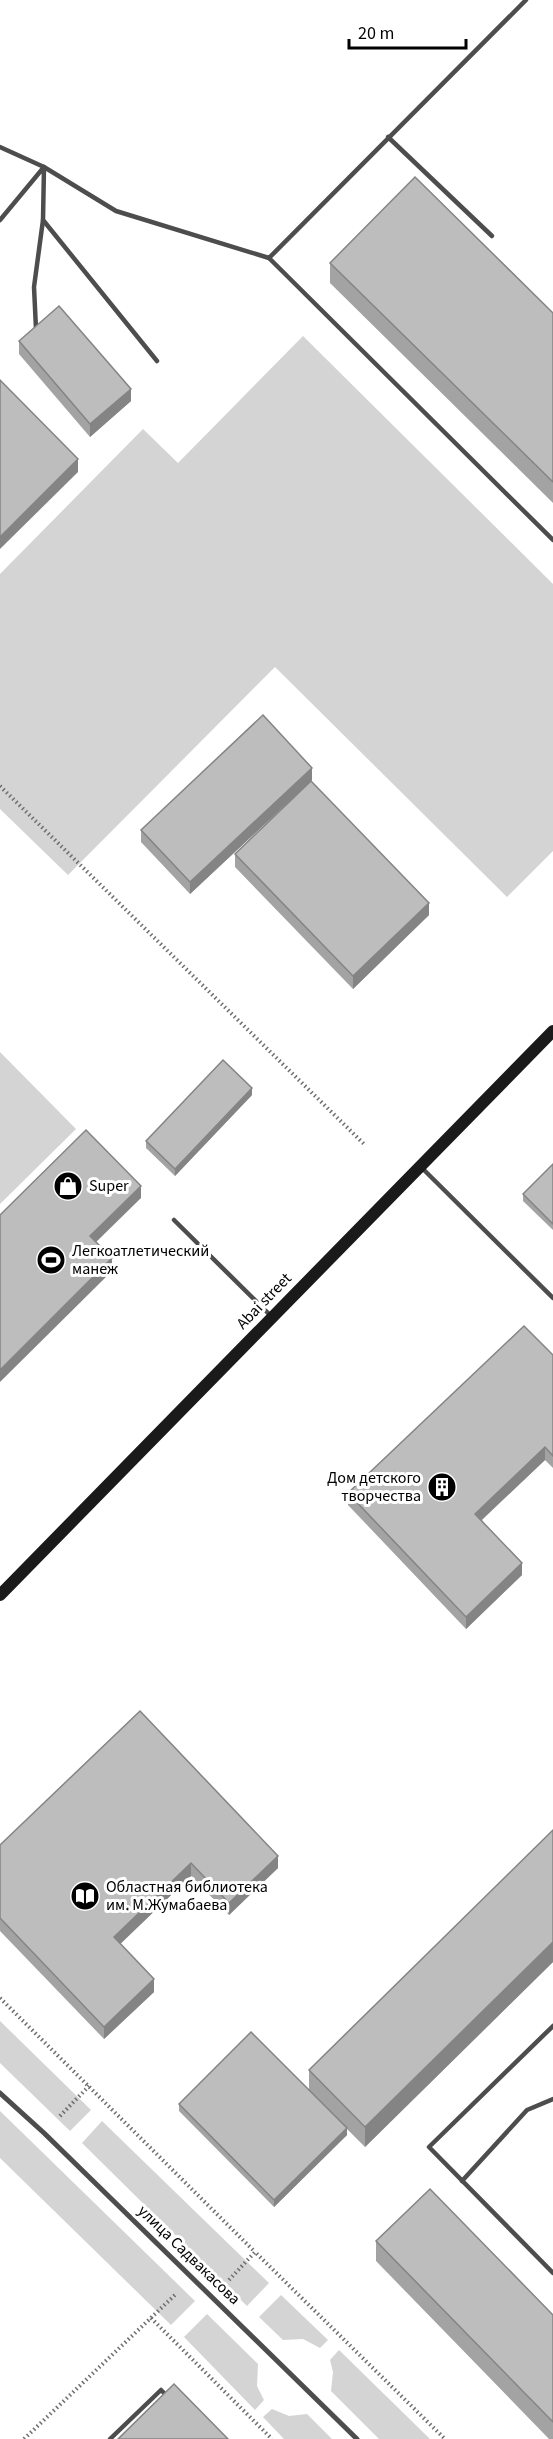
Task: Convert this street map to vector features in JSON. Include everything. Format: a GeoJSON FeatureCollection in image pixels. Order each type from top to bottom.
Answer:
{"type":"FeatureCollection","features":[{"type":"Feature","properties":{"kind":"main road","name":"Abai street"},"geometry":{"type":"LineString","coordinates":[[0,1595],[553,1031]]}},
{"type":"Feature","properties":{"kind":"street","name":"улица Садвакасова"},"geometry":{"type":"LineString","coordinates":[[0,2093],[44,2133],[357,2439]]}},
{"type":"Feature","properties":{"kind":"lane"},"geometry":{"type":"LineString","coordinates":[[269,258],[526,0]]}},
{"type":"Feature","properties":{"kind":"lane"},"geometry":{"type":"LineString","coordinates":[[388,137],[492,236]]}},
{"type":"Feature","properties":{"kind":"lane"},"geometry":{"type":"LineString","coordinates":[[0,147],[44,166],[116,211],[269,258],[553,540]]}},
{"type":"Feature","properties":{"kind":"lane"},"geometry":{"type":"LineString","coordinates":[[0,220],[44,166]]}},
{"type":"Feature","properties":{"kind":"lane"},"geometry":{"type":"LineString","coordinates":[[36,329],[34,287],[43,220],[44,166]]}},
{"type":"Feature","properties":{"kind":"lane"},"geometry":{"type":"LineString","coordinates":[[43,220],[157,361]]}},
{"type":"Feature","properties":{"kind":"lane"},"geometry":{"type":"LineString","coordinates":[[420,1166],[553,1298]]}},
{"type":"Feature","properties":{"kind":"lane"},"geometry":{"type":"LineString","coordinates":[[174,1220],[272,1317]]}},
{"type":"Feature","properties":{"kind":"lane"},"geometry":{"type":"LineString","coordinates":[[553,2026],[429,2147],[553,2272]]}},
{"type":"Feature","properties":{"kind":"lane"},"geometry":{"type":"LineString","coordinates":[[462,2181],[527,2110],[553,2098]]}},
{"type":"Feature","properties":{"kind":"lane"},"geometry":{"type":"LineString","coordinates":[[110,2439],[161,2390],[169,2398]]}},
{"type":"Feature","properties":{"kind":"path"},"geometry":{"type":"LineString","coordinates":[[0,786],[364,1144]]}},
{"type":"Feature","properties":{"kind":"path"},"geometry":{"type":"LineString","coordinates":[[0,1998],[445,2439]]}},
{"type":"Feature","properties":{"kind":"path"},"geometry":{"type":"LineString","coordinates":[[44,2133],[89,2086]]}},
{"type":"Feature","properties":{"kind":"path"},"geometry":{"type":"LineString","coordinates":[[212,2297],[255,2252]]}},
{"type":"Feature","properties":{"kind":"path"},"geometry":{"type":"LineString","coordinates":[[24,2439],[193,2278]]}},
{"type":"Feature","properties":{"kind":"path"},"geometry":{"type":"LineString","coordinates":[[151,2318],[272,2439]]}},
{"type":"Feature","properties":{"kind":"shaded area"},"geometry":{"type":"Polygon","coordinates":[[[303,336],[553,584],[553,851],[507,897],[275,667],[68,875],[0,809],[0,574],[143,429],[178,463],[303,336]]]}},
{"type":"Feature","properties":{"kind":"shaded area"},"geometry":{"type":"Polygon","coordinates":[[[0,1052],[76,1129],[0,1204],[0,1052]]]}},
{"type":"Feature","properties":{"kind":"shaded area"},"geometry":{"type":"Polygon","coordinates":[[[0,2021],[91,2110],[70,2131],[0,2063],[0,2021]]]}},
{"type":"Feature","properties":{"kind":"shaded area"},"geometry":{"type":"Polygon","coordinates":[[[0,2111],[195,2301],[171,2325],[0,2158],[0,2111]]]}},
{"type":"Feature","properties":{"kind":"shaded area"},"geometry":{"type":"Polygon","coordinates":[[[102,2121],[269,2283],[247,2306],[82,2143],[102,2121]]]}},
{"type":"Feature","properties":{"kind":"shaded area"},"geometry":{"type":"Polygon","coordinates":[[[281,2295],[328,2340],[320,2348],[303,2339],[283,2340],[259,2317],[281,2295]]]}},
{"type":"Feature","properties":{"kind":"shaded area"},"geometry":{"type":"Polygon","coordinates":[[[207,2314],[258,2364],[257,2386],[264,2400],[255,2410],[184,2337],[207,2314]]]}},
{"type":"Feature","properties":{"kind":"shaded area"},"geometry":{"type":"Polygon","coordinates":[[[339,2350],[430,2439],[379,2439],[331,2391],[333,2372],[330,2360],[339,2350]]]}},
{"type":"Feature","properties":{"kind":"shaded area"},"geometry":{"type":"Polygon","coordinates":[[[272,2409],[289,2416],[307,2414],[332,2439],[284,2439],[263,2417],[272,2409]]]}},
{"type":"Feature","properties":{"kind":"building"},"geometry":{"type":"Polygon","coordinates":[[[415,177],[553,313],[553,482],[330,263],[415,177]]]}},
{"type":"Feature","properties":{"kind":"building"},"geometry":{"type":"Polygon","coordinates":[[[59,306],[131,389],[90,424],[19,341],[59,306]]]}},
{"type":"Feature","properties":{"kind":"building"},"geometry":{"type":"Polygon","coordinates":[[[0,380],[78,459],[0,537],[0,380]]]}},
{"type":"Feature","properties":{"kind":"building"},"geometry":{"type":"Polygon","coordinates":[[[263,715],[312,768],[190,882],[141,830],[263,715]]]}},
{"type":"Feature","properties":{"kind":"building"},"geometry":{"type":"Polygon","coordinates":[[[311,781],[429,903],[353,976],[235,854],[311,781]]]}},
{"type":"Feature","properties":{"kind":"building"},"geometry":{"type":"Polygon","coordinates":[[[223,1060],[252,1088],[175,1169],[146,1141],[223,1060]]]}},
{"type":"Feature","properties":{"kind":"building","name":"Легкоатлетический манеж"},"geometry":{"type":"Polygon","coordinates":[[[86,1130],[141,1186],[90,1236],[112,1258],[0,1370],[0,1215],[86,1130]]]}},
{"type":"Feature","properties":{"kind":"building"},"geometry":{"type":"Polygon","coordinates":[[[553,1164],[553,1224],[523,1194],[553,1164]]]}},
{"type":"Feature","properties":{"kind":"building","name":"Дом детского творчества"},"geometry":{"type":"Polygon","coordinates":[[[524,1326],[553,1355],[553,1456],[545,1447],[475,1514],[522,1563],[466,1617],[348,1493],[524,1326]]]}},
{"type":"Feature","properties":{"kind":"building","name":"Областная библиотека им. М.Жумабаева"},"geometry":{"type":"Polygon","coordinates":[[[140,1711],[278,1856],[229,1903],[191,1863],[114,1937],[154,1979],[104,2027],[0,1918],[0,1845],[140,1711]]]}},
{"type":"Feature","properties":{"kind":"building"},"geometry":{"type":"Polygon","coordinates":[[[553,1830],[553,1942],[365,2127],[309,2070],[553,1830]]]}},
{"type":"Feature","properties":{"kind":"building"},"geometry":{"type":"Polygon","coordinates":[[[251,2032],[347,2128],[274,2200],[179,2104],[251,2032]]]}},
{"type":"Feature","properties":{"kind":"building"},"geometry":{"type":"Polygon","coordinates":[[[430,2189],[553,2315],[553,2422],[376,2241],[430,2189]]]}},
{"type":"Feature","properties":{"kind":"building"},"geometry":{"type":"Polygon","coordinates":[[[174,2384],[228,2439],[118,2439],[174,2384]]]}},
{"type":"Feature","properties":{"kind":"place","name":"Super"},"geometry":{"type":"Point","coordinates":[68,1186]}},
{"type":"Feature","properties":{"kind":"place","name":"Легкоатлетический манеж"},"geometry":{"type":"Point","coordinates":[51,1260]}},
{"type":"Feature","properties":{"kind":"place","name":"Дом детского творчества"},"geometry":{"type":"Point","coordinates":[442,1487]}},
{"type":"Feature","properties":{"kind":"place","name":"Областная библиотека им. М.Жумабаева"},"geometry":{"type":"Point","coordinates":[85,1896]}}]}
